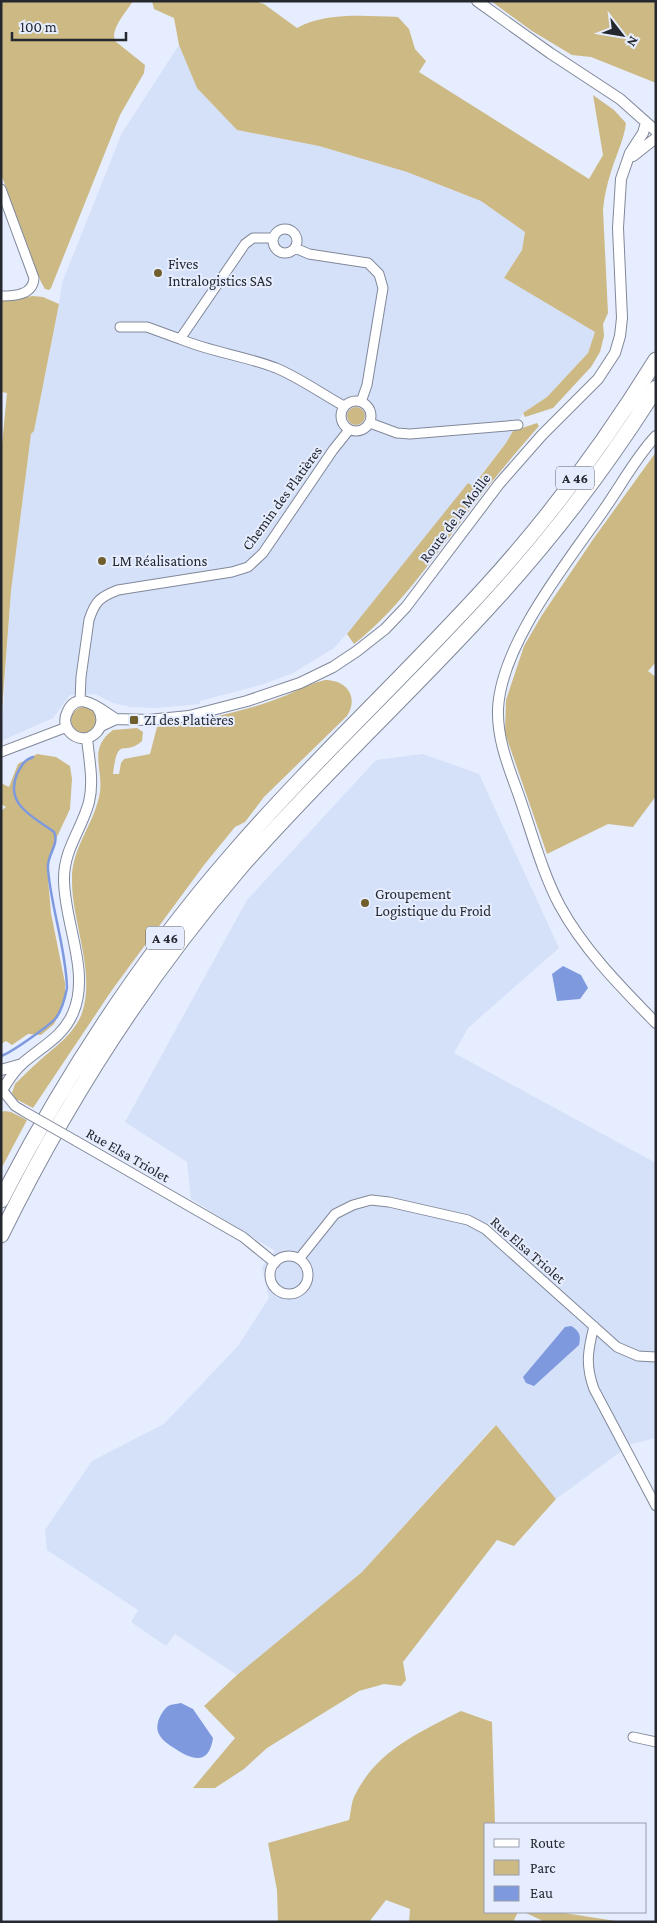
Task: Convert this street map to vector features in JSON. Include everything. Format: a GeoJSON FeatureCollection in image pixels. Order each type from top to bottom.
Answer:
{"type":"FeatureCollection","features":[{"type":"Feature","properties":{"kind":"highway","name":"A 46"},"geometry":{"type":"LineString","coordinates":[[1,1200],[76,1066],[126,991],[184,912],[259,824],[419,658],[517,551],[595,452],[656,360]]}},
{"type":"Feature","properties":{"kind":"highway","name":"A 46"},"geometry":{"type":"LineString","coordinates":[[1,1235],[40,1159],[84,1083],[133,1008],[185,936],[277,827],[458,640],[529,562],[595,478],[656,388]]}},
{"type":"Feature","properties":{"kind":"street"},"geometry":{"type":"LineString","coordinates":[[477,1],[550,54],[620,99],[656,131]]}},
{"type":"Feature","properties":{"kind":"street","name":"Route de la Moille"},"geometry":{"type":"LineString","coordinates":[[101,726],[116,719],[148,720],[189,716],[300,683],[333,667],[357,651],[385,629],[406,607],[499,484],[542,435],[598,378],[615,353],[620,336],[622,318],[618,228],[621,179],[630,152],[643,133],[646,122]]}},
{"type":"Feature","properties":{"kind":"street"},"geometry":{"type":"LineString","coordinates":[[627,162],[656,138]]}},
{"type":"Feature","properties":{"kind":"street"},"geometry":{"type":"LineString","coordinates":[[1,189],[33,274],[32,287],[28,292],[1,296]]}},
{"type":"Feature","properties":{"kind":"street"},"geometry":{"type":"LineString","coordinates":[[290,230],[296,236],[297,244],[295,248],[286,254],[278,252],[274,246],[273,238],[278,231],[290,230]]}},
{"type":"Feature","properties":{"kind":"street"},"geometry":{"type":"LineString","coordinates":[[180,339],[245,244],[253,238],[273,238]]}},
{"type":"Feature","properties":{"kind":"street"},"geometry":{"type":"LineString","coordinates":[[295,248],[309,254],[368,263],[379,274],[383,288],[382,297],[367,385],[362,402]]}},
{"type":"Feature","properties":{"kind":"street"},"geometry":{"type":"LineString","coordinates":[[120,327],[147,327],[195,345],[278,369],[344,406]]}},
{"type":"Feature","properties":{"kind":"street"},"geometry":{"type":"LineString","coordinates":[[350,402],[362,402],[371,411],[370,423],[363,430],[349,430],[345,427],[341,417],[344,406],[350,402]]}},
{"type":"Feature","properties":{"kind":"street"},"geometry":{"type":"LineString","coordinates":[[370,423],[397,433],[410,434],[518,424]]}},
{"type":"Feature","properties":{"kind":"street","name":"Chemin des Platières"},"geometry":{"type":"LineString","coordinates":[[80,701],[81,677],[89,620],[92,610],[101,597],[118,590],[232,572],[248,567],[263,553],[333,450],[349,430]]}},
{"type":"Feature","properties":{"kind":"street"},"geometry":{"type":"LineString","coordinates":[[656,436],[550,588],[524,629],[511,658],[498,707],[500,741],[544,869],[560,905],[574,929],[597,960],[656,1023]]}},
{"type":"Feature","properties":{"kind":"street"},"geometry":{"type":"LineString","coordinates":[[97,707],[102,716],[101,726],[96,734],[87,738],[75,736],[66,727],[67,711],[80,701],[92,703],[116,719]]}},
{"type":"Feature","properties":{"kind":"street"},"geometry":{"type":"LineString","coordinates":[[1,752],[66,727]]}},
{"type":"Feature","properties":{"kind":"street"},"geometry":{"type":"LineString","coordinates":[[2,1089],[22,1064],[61,1032],[70,1019],[78,997],[79,978],[64,888],[64,870],[68,852],[90,796],[91,783],[87,738]]}},
{"type":"Feature","properties":{"kind":"street"},"geometry":{"type":"LineString","coordinates":[[1,1070],[22,1064]]}},
{"type":"Feature","properties":{"kind":"street","name":"Rue Elsa Triolet"},"geometry":{"type":"LineString","coordinates":[[2,1089],[15,1106]]}},
{"type":"Feature","properties":{"kind":"street","name":"Rue Elsa Triolet"},"geometry":{"type":"LineString","coordinates":[[1,1103],[15,1106],[243,1237],[275,1263]]}},
{"type":"Feature","properties":{"kind":"street","name":"Rue Elsa Triolet"},"geometry":{"type":"LineString","coordinates":[[299,1260],[335,1214],[353,1205],[371,1200],[389,1202],[468,1220],[485,1229],[617,1347],[638,1356],[656,1356]]}},
{"type":"Feature","properties":{"kind":"street"},"geometry":{"type":"LineString","coordinates":[[286,1257],[299,1260],[307,1270],[307,1279],[304,1287],[288,1294],[279,1292],[271,1282],[271,1268],[275,1263],[286,1257]]}},
{"type":"Feature","properties":{"kind":"street"},"geometry":{"type":"LineString","coordinates":[[594,1326],[588,1358],[589,1374],[594,1389],[656,1506]]}},
{"type":"Feature","properties":{"kind":"street"},"geometry":{"type":"LineString","coordinates":[[633,1737],[656,1742]]}},
{"type":"Feature","properties":{"kind":"shaded area"},"geometry":{"type":"Polygon","coordinates":[[[179,45],[197,88],[237,130],[319,146],[407,172],[481,201],[525,232],[522,250],[504,278],[595,332],[588,353],[547,397],[523,413],[506,443],[472,486],[468,483],[360,619],[334,648],[293,673],[261,685],[200,701],[200,704],[156,708],[131,707],[113,703],[95,694],[70,695],[53,718],[1,741],[11,591],[31,434],[34,431],[62,283],[122,133],[179,45]]]}},
{"type":"Feature","properties":{"kind":"shaded area"},"geometry":{"type":"Polygon","coordinates":[[[423,754],[479,774],[559,948],[468,1028],[454,1053],[656,1163],[656,1438],[631,1444],[556,1499],[495,1425],[362,1572],[237,1675],[175,1634],[166,1646],[131,1622],[138,1610],[47,1550],[45,1530],[92,1461],[164,1424],[238,1346],[269,1298],[262,1267],[275,1251],[191,1199],[187,1162],[125,1122],[247,900],[376,760],[423,754]]]}},
{"type":"Feature","properties":{"kind":"green space"},"geometry":{"type":"Polygon","coordinates":[[[1,1],[133,1],[117,26],[114,36],[115,41],[145,65],[144,73],[120,115],[49,290],[45,289],[41,282],[1,174],[1,1]]]}},
{"type":"Feature","properties":{"kind":"green space"},"geometry":{"type":"Polygon","coordinates":[[[152,1],[255,1],[264,4],[297,28],[321,19],[333,17],[398,17],[409,29],[415,49],[426,61],[419,72],[589,179],[603,155],[593,95],[614,110],[626,123],[604,200],[608,313],[603,324],[604,336],[600,352],[591,367],[553,408],[525,417],[523,413],[547,397],[588,353],[595,332],[504,278],[522,250],[525,232],[481,201],[407,172],[319,146],[237,130],[197,88],[179,45],[174,18],[154,9],[152,1]]]}},
{"type":"Feature","properties":{"kind":"green space"},"geometry":{"type":"Polygon","coordinates":[[[491,1],[656,1],[656,83],[591,57],[572,55],[532,31],[491,1]]]}},
{"type":"Feature","properties":{"kind":"green space"},"geometry":{"type":"Polygon","coordinates":[[[33,296],[43,297],[59,304],[34,431],[31,434],[11,591],[1,724],[1,455],[7,393],[1,392],[1,300],[33,296]]]}},
{"type":"Feature","properties":{"kind":"green space"},"geometry":{"type":"Polygon","coordinates":[[[356,407],[362,410],[365,416],[362,422],[356,425],[350,422],[347,416],[350,410],[356,407]]]}},
{"type":"Feature","properties":{"kind":"green space"},"geometry":{"type":"Polygon","coordinates":[[[537,423],[539,426],[485,490],[408,590],[369,632],[354,644],[347,634],[468,483],[473,486],[513,431],[537,423]]]}},
{"type":"Feature","properties":{"kind":"green space"},"geometry":{"type":"Polygon","coordinates":[[[656,452],[656,662],[648,671],[656,677],[656,796],[633,827],[608,824],[547,854],[505,733],[506,700],[524,646],[542,615],[594,538],[656,452]]]}},
{"type":"Feature","properties":{"kind":"green space"},"geometry":{"type":"Polygon","coordinates":[[[325,680],[339,683],[349,691],[352,702],[347,716],[264,797],[245,822],[235,827],[204,865],[112,990],[33,1108],[16,1099],[12,1093],[15,1084],[74,1028],[82,1013],[86,997],[85,963],[75,911],[72,878],[76,856],[94,814],[100,792],[98,759],[101,744],[105,737],[113,730],[137,728],[143,732],[142,741],[131,748],[123,748],[117,754],[113,774],[119,774],[121,763],[124,759],[150,754],[157,727],[201,720],[260,705],[325,680]]]}},
{"type":"Feature","properties":{"kind":"green space"},"geometry":{"type":"Polygon","coordinates":[[[84,707],[93,711],[97,720],[93,729],[84,733],[75,729],[71,720],[75,711],[84,707]]]}},
{"type":"Feature","properties":{"kind":"green space"},"geometry":{"type":"Polygon","coordinates":[[[37,754],[56,757],[70,766],[72,779],[70,809],[56,839],[47,867],[51,913],[65,983],[65,995],[63,1006],[54,1024],[41,1035],[28,1034],[12,1045],[6,1041],[1,1044],[1,811],[6,807],[1,804],[1,783],[9,787],[18,764],[37,754]]]}},
{"type":"Feature","properties":{"kind":"green space"},"geometry":{"type":"Polygon","coordinates":[[[5,1111],[27,1120],[1,1169],[1,1112],[5,1111]]]}},
{"type":"Feature","properties":{"kind":"green space"},"geometry":{"type":"Polygon","coordinates":[[[496,1425],[556,1499],[514,1546],[497,1540],[403,1662],[406,1680],[401,1686],[384,1684],[359,1691],[267,1748],[244,1769],[215,1788],[193,1788],[235,1738],[204,1706],[237,1675],[362,1572],[496,1425]]]}},
{"type":"Feature","properties":{"kind":"green space"},"geometry":{"type":"Polygon","coordinates":[[[461,1711],[492,1722],[495,1823],[484,1823],[484,1913],[518,1913],[513,1922],[409,1922],[410,1909],[386,1900],[369,1922],[278,1922],[277,1890],[268,1843],[349,1820],[354,1797],[374,1767],[386,1755],[429,1727],[461,1711]]]}},
{"type":"Feature","properties":{"kind":"green space"},"geometry":{"type":"Polygon","coordinates":[[[526,1913],[564,1913],[622,1922],[541,1922],[541,1920],[526,1913]]]}},
{"type":"Feature","properties":{"kind":"water"},"geometry":{"type":"Polygon","coordinates":[[[563,966],[581,975],[588,988],[580,999],[557,1001],[552,974],[563,966]]]}},
{"type":"Feature","properties":{"kind":"water"},"geometry":{"type":"Polygon","coordinates":[[[571,1326],[579,1334],[579,1345],[534,1386],[526,1383],[523,1377],[565,1327],[571,1326]]]}},
{"type":"Feature","properties":{"kind":"water"},"geometry":{"type":"Polygon","coordinates":[[[181,1703],[193,1709],[213,1738],[211,1747],[204,1757],[193,1757],[181,1752],[165,1742],[158,1732],[158,1721],[164,1710],[170,1705],[181,1703]]]}},
{"type":"Feature","properties":{"kind":"waterway"},"geometry":{"type":"LineString","coordinates":[[1,1056],[13,1050],[56,1018],[62,1008],[67,988],[64,958],[48,869],[55,841],[54,832],[23,809],[14,794],[14,785],[21,766],[33,757]]}},
{"type":"Feature","properties":{"kind":"place","name":"Fives Intralogistics SAS"},"geometry":{"type":"Point","coordinates":[158,273]}},
{"type":"Feature","properties":{"kind":"place","name":"LM Réalisations"},"geometry":{"type":"Point","coordinates":[102,561]}},
{"type":"Feature","properties":{"kind":"place","name":"ZI des Platières"},"geometry":{"type":"Point","coordinates":[134,720]}},
{"type":"Feature","properties":{"kind":"place","name":"Groupement Logistique du Froid"},"geometry":{"type":"Point","coordinates":[365,903]}}]}
